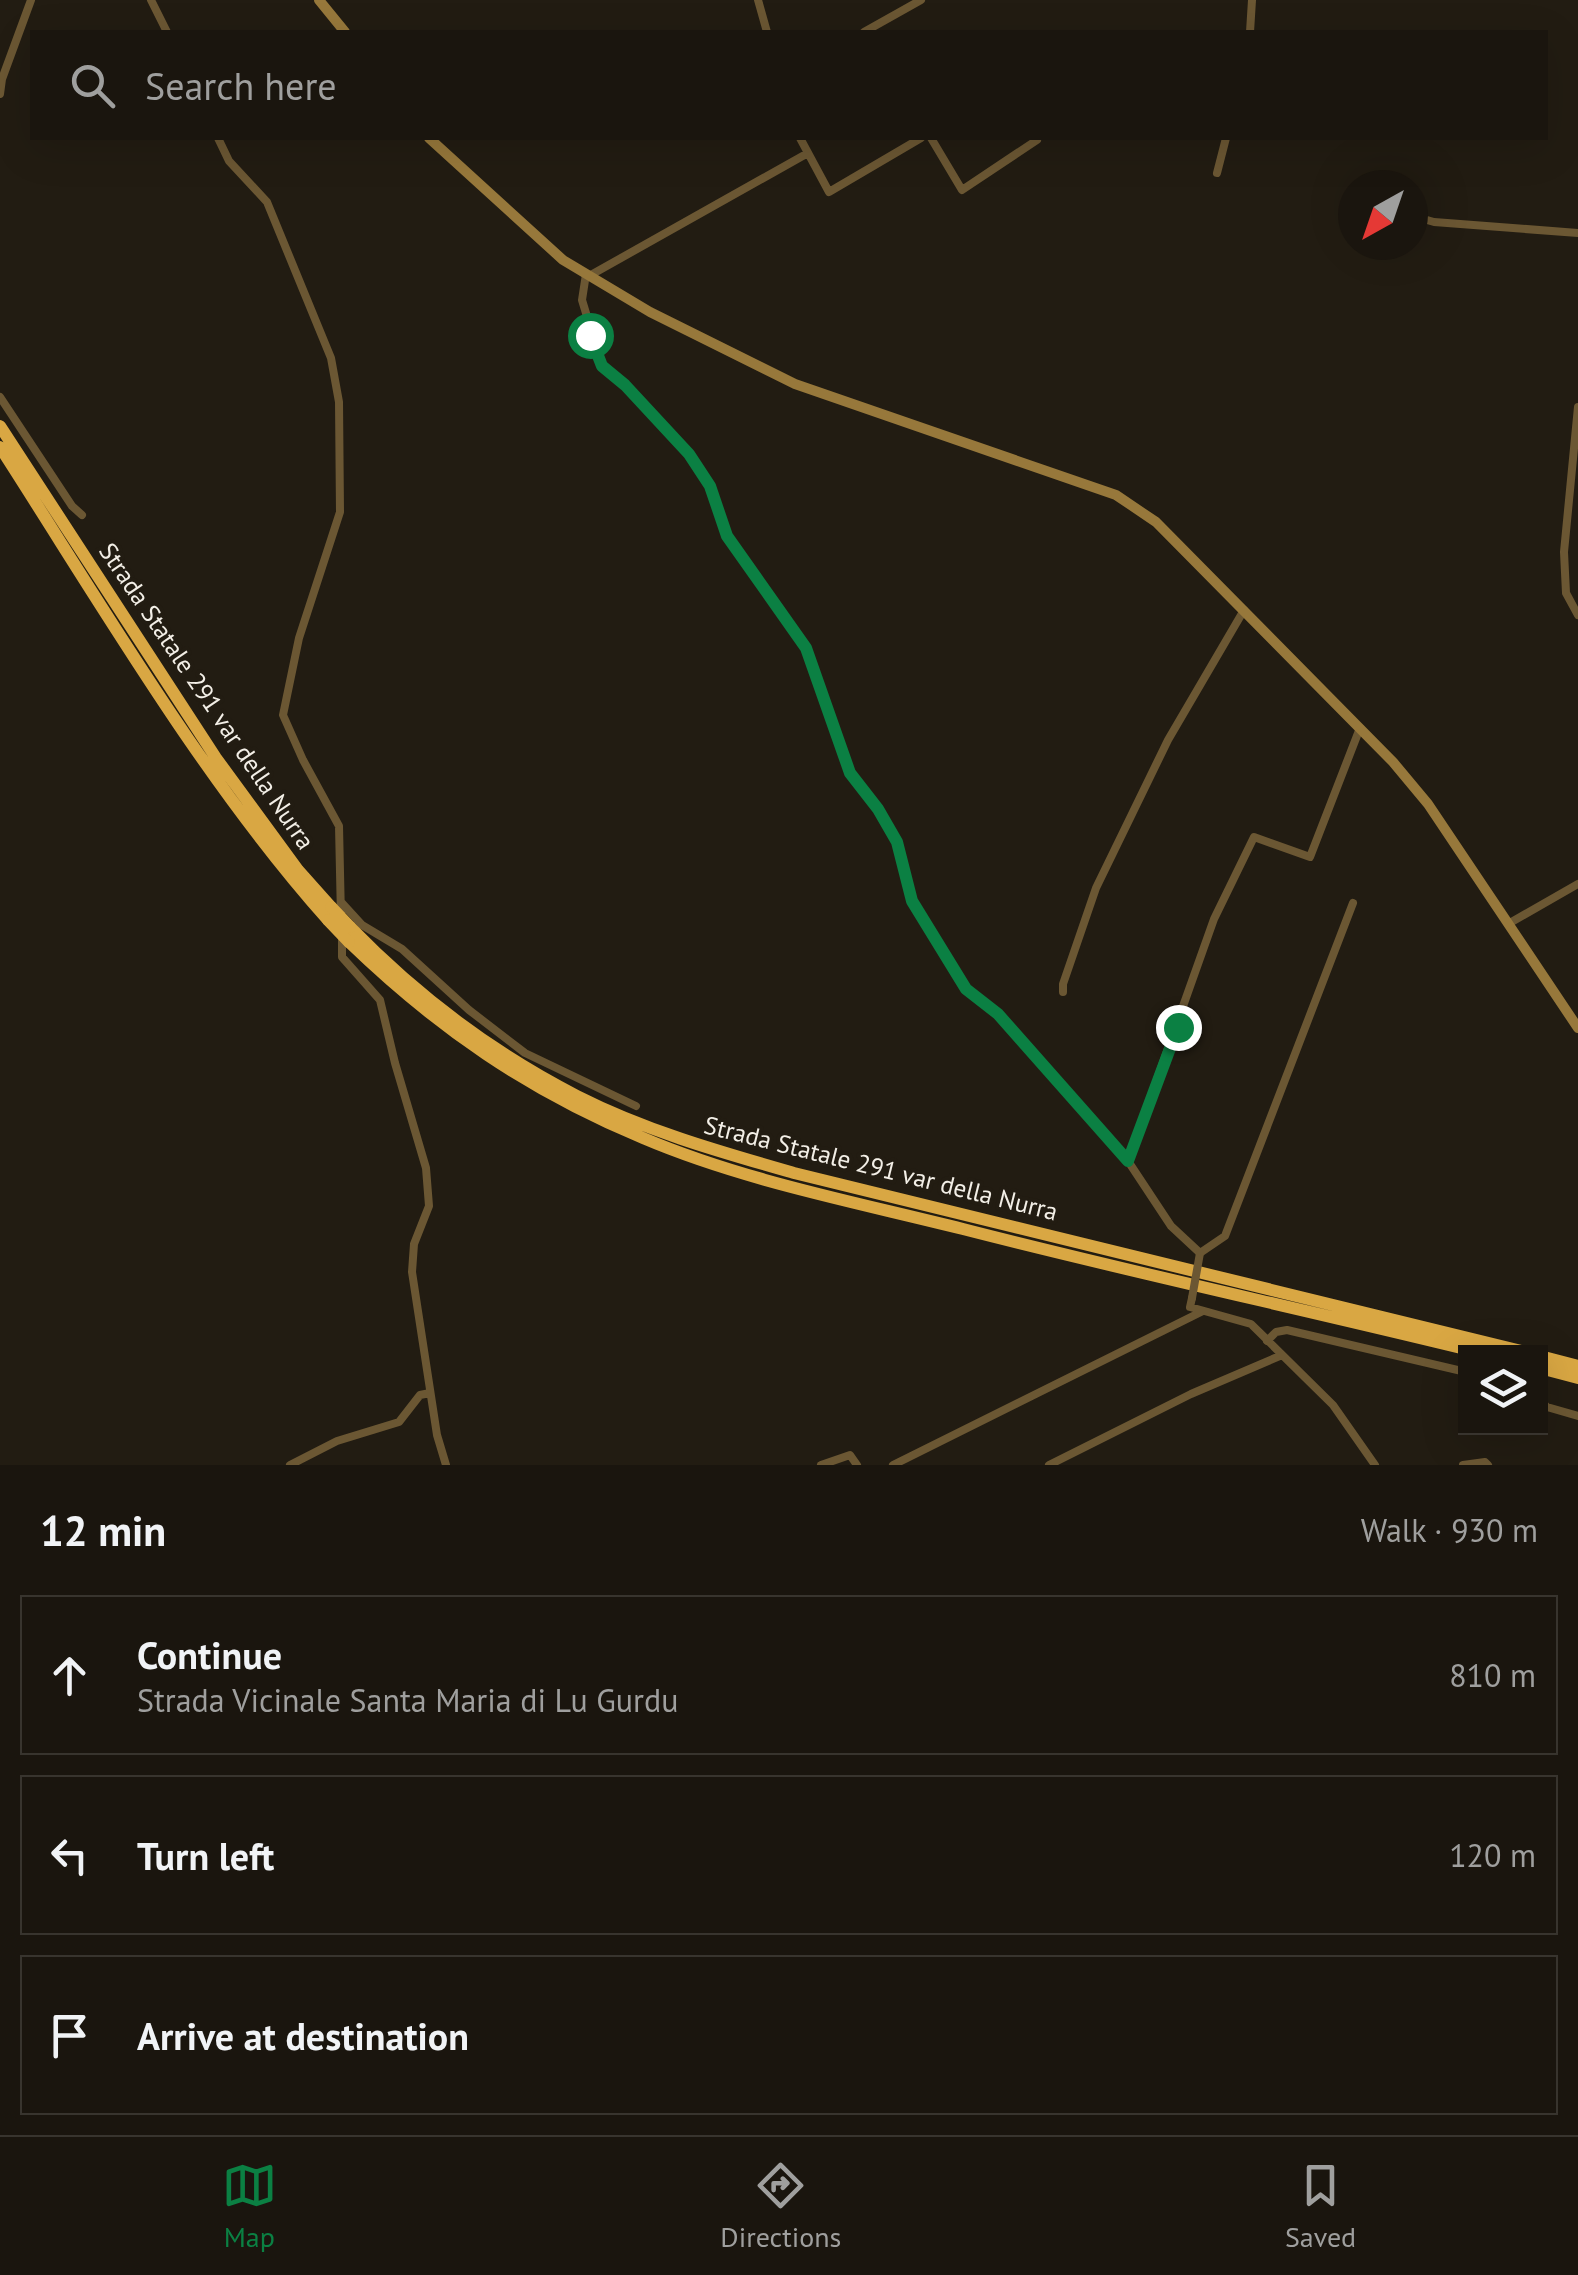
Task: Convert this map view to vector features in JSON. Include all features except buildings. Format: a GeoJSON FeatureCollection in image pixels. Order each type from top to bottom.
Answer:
{"type":"FeatureCollection","features":[{"type":"Feature","properties":{"kind":"highway","name":"Strada Statale 291 var della Nurra"},"geometry":{"type":"LineString","coordinates":[[0,426],[216,758],[287,855],[350,935],[431,1017],[498,1062],[566,1102],[680,1152],[791,1186],[1050,1252],[1458,1347]]}},
{"type":"Feature","properties":{"kind":"highway","name":"Strada Statale 291 var della Nurra"},"geometry":{"type":"LineString","coordinates":[[0,448],[224,788],[289,876],[333,910]]}},
{"type":"Feature","properties":{"kind":"highway","name":"Strada Statale 291 var della Nurra"},"geometry":{"type":"LineString","coordinates":[[350,935],[502,1053],[580,1098],[704,1148],[1496,1345]]}},
{"type":"Feature","properties":{"kind":"highway"},"geometry":{"type":"LineString","coordinates":[[1548,1358],[1578,1366]]}},
{"type":"Feature","properties":{"kind":"highway"},"geometry":{"type":"LineString","coordinates":[[1548,1370],[1578,1378]]}},
{"type":"Feature","properties":{"kind":"street"},"geometry":{"type":"LineString","coordinates":[[0,94],[2,78],[31,0]]}},
{"type":"Feature","properties":{"kind":"street"},"geometry":{"type":"LineString","coordinates":[[151,0],[166,30]]}},
{"type":"Feature","properties":{"kind":"street"},"geometry":{"type":"LineString","coordinates":[[319,0],[343,30]]}},
{"type":"Feature","properties":{"kind":"street"},"geometry":{"type":"LineString","coordinates":[[758,0],[766,30]]}},
{"type":"Feature","properties":{"kind":"street"},"geometry":{"type":"LineString","coordinates":[[868,30],[921,0]]}},
{"type":"Feature","properties":{"kind":"street"},"geometry":{"type":"LineString","coordinates":[[1250,30],[1252,0]]}},
{"type":"Feature","properties":{"kind":"street"},"geometry":{"type":"LineString","coordinates":[[219,140],[229,161],[268,202],[331,358],[339,402],[340,512],[299,638],[284,715],[302,760],[340,826],[333,910],[342,956],[380,1000],[426,1168],[429,1206],[414,1244],[412,1272],[430,1393],[446,1465]]}},
{"type":"Feature","properties":{"kind":"street"},"geometry":{"type":"LineString","coordinates":[[431,140],[563,260],[650,312],[795,384],[1116,495],[1156,522],[1360,728],[1428,804],[1578,1028]]}},
{"type":"Feature","properties":{"kind":"street"},"geometry":{"type":"LineString","coordinates":[[801,140],[830,192],[918,140]]}},
{"type":"Feature","properties":{"kind":"street"},"geometry":{"type":"LineString","coordinates":[[931,140],[962,190],[1037,140]]}},
{"type":"Feature","properties":{"kind":"street"},"geometry":{"type":"LineString","coordinates":[[1218,173],[1226,140]]}},
{"type":"Feature","properties":{"kind":"street"},"geometry":{"type":"LineString","coordinates":[[808,152],[588,275],[582,300],[602,366],[689,454],[710,486],[727,536],[806,648],[850,773],[897,842],[912,901],[966,989],[998,1014],[1128,1161],[1171,1226],[1200,1253]]}},
{"type":"Feature","properties":{"kind":"street"},"geometry":{"type":"LineString","coordinates":[[1428,220],[1578,233]]}},
{"type":"Feature","properties":{"kind":"street"},"geometry":{"type":"LineString","coordinates":[[0,397],[72,506],[82,515]]}},
{"type":"Feature","properties":{"kind":"street"},"geometry":{"type":"LineString","coordinates":[[1578,407],[1564,552],[1566,593],[1578,615]]}},
{"type":"Feature","properties":{"kind":"street"},"geometry":{"type":"LineString","coordinates":[[1063,992],[1062,984],[1096,888],[1168,740],[1244,610]]}},
{"type":"Feature","properties":{"kind":"street"},"geometry":{"type":"LineString","coordinates":[[1128,1161],[1214,919],[1254,837],[1310,857],[1360,728]]}},
{"type":"Feature","properties":{"kind":"street"},"geometry":{"type":"LineString","coordinates":[[1508,924],[1578,884]]}},
{"type":"Feature","properties":{"kind":"street"},"geometry":{"type":"LineString","coordinates":[[1353,903],[1225,1236],[1200,1253],[1190,1307],[1251,1324],[1333,1405],[1375,1465]]}},
{"type":"Feature","properties":{"kind":"street"},"geometry":{"type":"LineString","coordinates":[[333,910],[402,949],[469,1010],[526,1052],[636,1106]]}},
{"type":"Feature","properties":{"kind":"street"},"geometry":{"type":"LineString","coordinates":[[894,1465],[1203,1311]]}},
{"type":"Feature","properties":{"kind":"street"},"geometry":{"type":"LineString","coordinates":[[1267,1341],[1276,1332],[1287,1330],[1458,1370]]}},
{"type":"Feature","properties":{"kind":"street"},"geometry":{"type":"LineString","coordinates":[[1049,1465],[1191,1394],[1282,1355]]}},
{"type":"Feature","properties":{"kind":"street"},"geometry":{"type":"LineString","coordinates":[[290,1465],[338,1441],[399,1422],[420,1395],[430,1393]]}},
{"type":"Feature","properties":{"kind":"street"},"geometry":{"type":"LineString","coordinates":[[1548,1408],[1578,1416]]}},
{"type":"Feature","properties":{"kind":"street"},"geometry":{"type":"LineString","coordinates":[[821,1465],[850,1455],[857,1465]]}},
{"type":"Feature","properties":{"kind":"street"},"geometry":{"type":"LineString","coordinates":[[1462,1465],[1488,1465]]}},
{"type":"Feature","properties":{"kind":"route"},"geometry":{"type":"LineString","coordinates":[[590,335],[602,366],[689,454],[710,486],[727,536],[806,648],[850,773],[897,842],[912,901],[966,989],[998,1014],[1128,1161],[1178,1027]]}}]}
